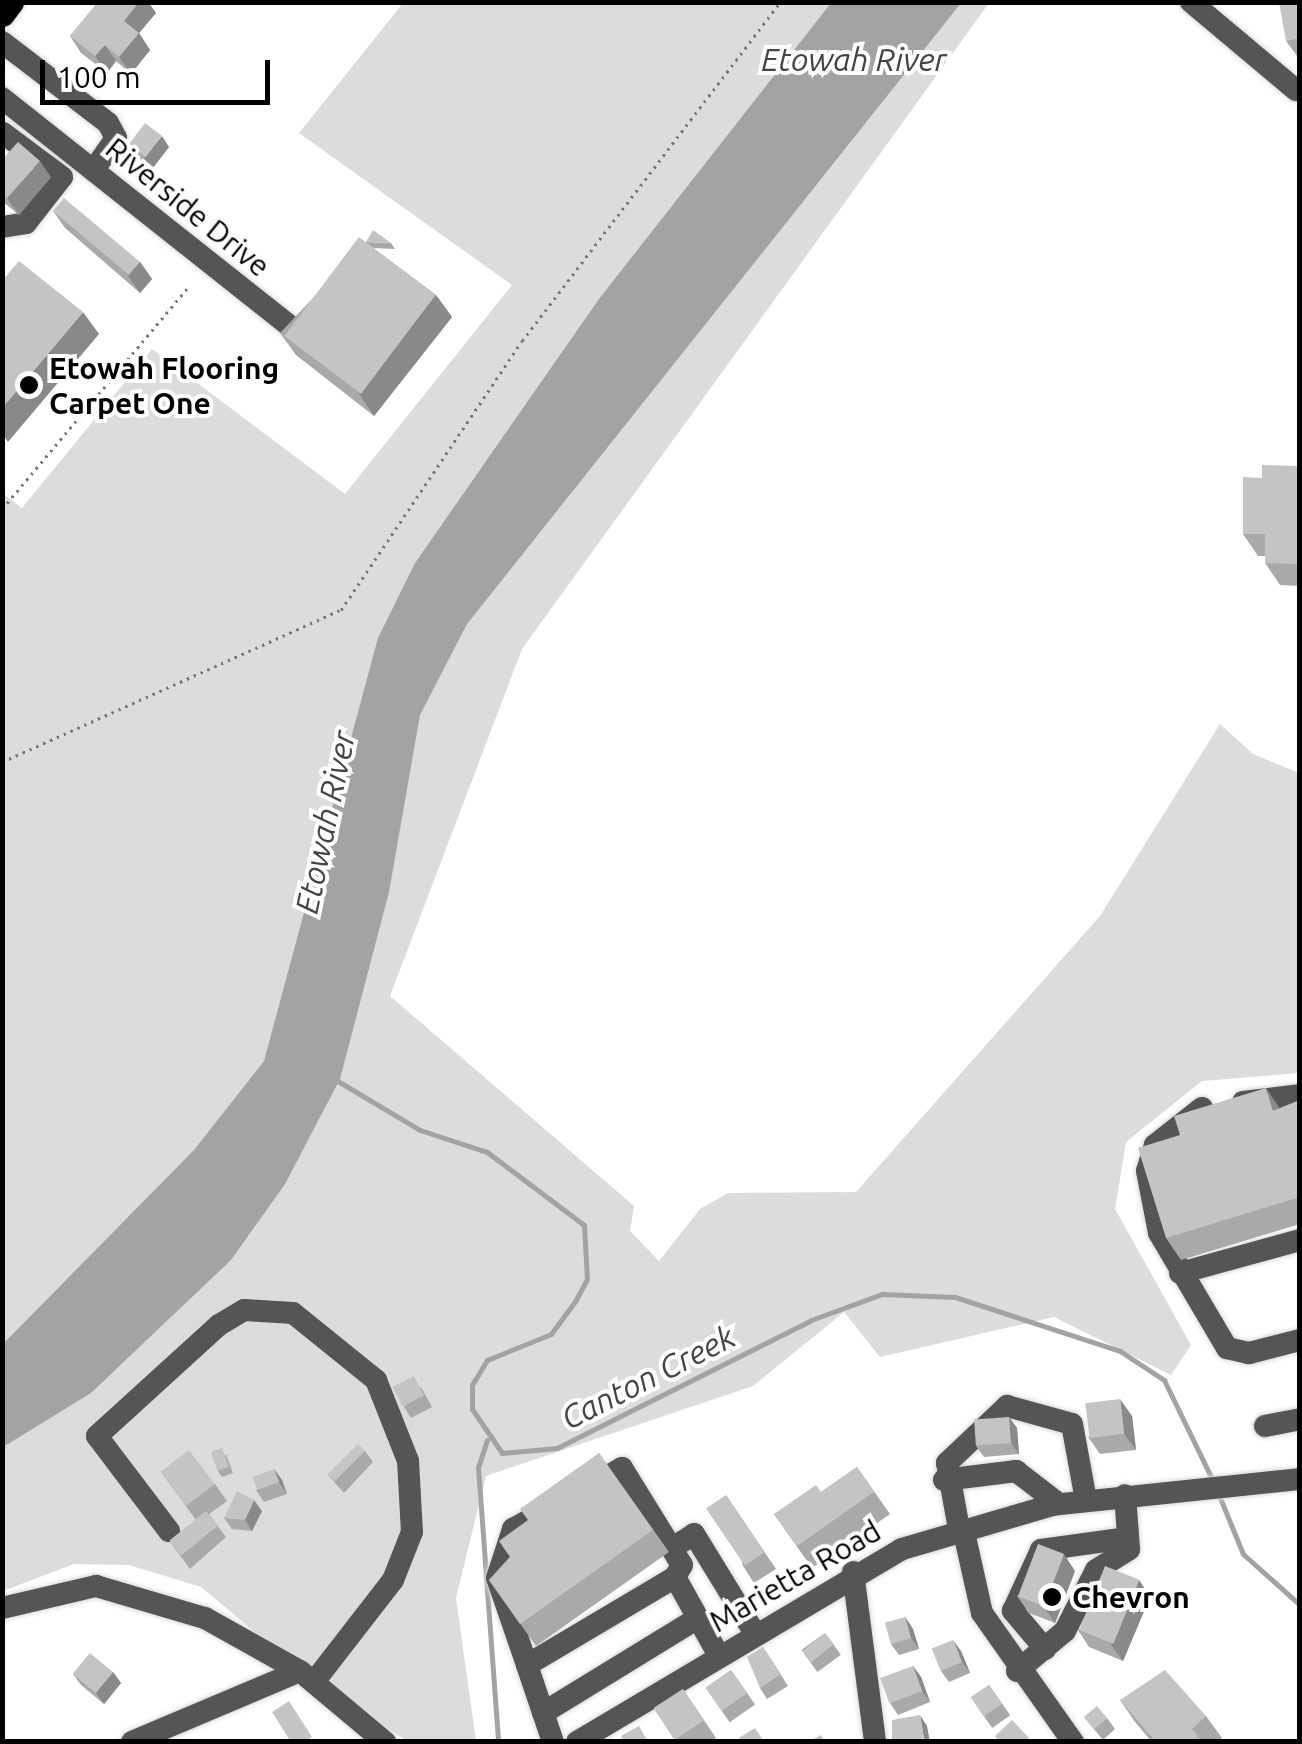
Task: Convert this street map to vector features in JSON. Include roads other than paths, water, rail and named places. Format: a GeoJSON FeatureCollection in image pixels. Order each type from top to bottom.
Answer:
{"type":"FeatureCollection","features":[{"type":"Feature","properties":{"kind":"main road"},"geometry":{"type":"LineString","coordinates":[[2,14],[12,2]]}},
{"type":"Feature","properties":{"kind":"street"},"geometry":{"type":"LineString","coordinates":[[1191,2],[1217,14],[1296,90]]}},
{"type":"Feature","properties":{"kind":"street"},"geometry":{"type":"LineString","coordinates":[[2,42],[115,132],[94,170]]}},
{"type":"Feature","properties":{"kind":"street"},"geometry":{"type":"LineString","coordinates":[[2,227],[26,224],[62,177],[3,133],[11,104]]}},
{"type":"Feature","properties":{"kind":"street","name":"Riverside Drive"},"geometry":{"type":"LineString","coordinates":[[11,104],[290,326]]}},
{"type":"Feature","properties":{"kind":"street"},"geometry":{"type":"LineString","coordinates":[[1300,1095],[1205,1107],[1155,1146],[1147,1171],[1160,1233],[1227,1348],[1258,1350],[1300,1340]]}},
{"type":"Feature","properties":{"kind":"street"},"geometry":{"type":"LineString","coordinates":[[1180,1273],[1300,1240]]}},
{"type":"Feature","properties":{"kind":"street"},"geometry":{"type":"LineString","coordinates":[[132,1742],[307,1677],[393,1580],[412,1532],[408,1461],[376,1380],[293,1313],[244,1310],[219,1324],[97,1436],[169,1530]]}},
{"type":"Feature","properties":{"kind":"street"},"geometry":{"type":"LineString","coordinates":[[1073,1742],[1017,1671],[966,1576],[961,1529],[944,1480],[956,1448],[1007,1406],[1062,1415],[1076,1434],[1086,1500]]}},
{"type":"Feature","properties":{"kind":"street"},"geometry":{"type":"LineString","coordinates":[[1266,1426],[1300,1419]]}},
{"type":"Feature","properties":{"kind":"street"},"geometry":{"type":"LineString","coordinates":[[527,1664],[675,1578],[682,1564],[622,1468],[514,1529],[497,1596],[527,1664],[553,1742]]}},
{"type":"Feature","properties":{"kind":"street"},"geometry":{"type":"LineString","coordinates":[[1000,1470],[1010,1514]]}},
{"type":"Feature","properties":{"kind":"street"},"geometry":{"type":"LineString","coordinates":[[944,1480],[1000,1470],[1082,1474]]}},
{"type":"Feature","properties":{"kind":"street"},"geometry":{"type":"LineString","coordinates":[[1032,1474],[1059,1504]]}},
{"type":"Feature","properties":{"kind":"street","name":"Marietta Road"},"geometry":{"type":"LineString","coordinates":[[576,1742],[853,1572],[961,1529],[1010,1514],[1086,1500],[1260,1486],[1300,1479]]}},
{"type":"Feature","properties":{"kind":"street"},"geometry":{"type":"LineString","coordinates":[[1017,1671],[1065,1631],[1096,1570],[1129,1548],[1124,1495]]}},
{"type":"Feature","properties":{"kind":"street"},"geometry":{"type":"LineString","coordinates":[[672,1548],[694,1534],[754,1632]]}},
{"type":"Feature","properties":{"kind":"street"},"geometry":{"type":"LineString","coordinates":[[1044,1649],[1012,1610],[1041,1550],[1128,1538]]}},
{"type":"Feature","properties":{"kind":"street"},"geometry":{"type":"LineString","coordinates":[[853,1572],[876,1742]]}},
{"type":"Feature","properties":{"kind":"street"},"geometry":{"type":"LineString","coordinates":[[675,1578],[718,1654]]}},
{"type":"Feature","properties":{"kind":"street"},"geometry":{"type":"LineString","coordinates":[[2,1608],[39,1594],[122,1589],[205,1618],[307,1677],[384,1742]]}},
{"type":"Feature","properties":{"kind":"street"},"geometry":{"type":"LineString","coordinates":[[543,1712],[698,1618]]}},
{"type":"Feature","properties":{"kind":"water","name":"Etowah River"},"geometry":{"type":"Polygon","coordinates":[[[831,3],[961,3],[467,624],[420,715],[389,892],[340,1079],[285,1184],[231,1260],[91,1393],[3,1447],[3,1344],[194,1150],[264,1061],[378,638],[415,563],[599,299],[831,3]]]}},
{"type":"Feature","properties":{"kind":"waterway","name":"Canton Creek"},"geometry":{"type":"LineString","coordinates":[[336,1080],[420,1130],[487,1152],[584,1225],[587,1279],[576,1300],[551,1334],[487,1360],[472,1385],[472,1409],[502,1453],[557,1448],[811,1320],[882,1294],[955,1297],[1120,1351],[1164,1380],[1214,1483]]}},
{"type":"Feature","properties":{"kind":"waterway"},"geometry":{"type":"LineString","coordinates":[[487,1440],[478,1467],[498,1742]]}},
{"type":"Feature","properties":{"kind":"waterway","name":"Canton Creek"},"geometry":{"type":"LineString","coordinates":[[1218,1493],[1243,1554],[1300,1605]]}},
{"type":"Feature","properties":{"kind":"place","name":"Etowah Flooring Carpet One"},"geometry":{"type":"Point","coordinates":[29,385]}},
{"type":"Feature","properties":{"kind":"place","name":"Chevron"},"geometry":{"type":"Point","coordinates":[1052,1597]}}]}
